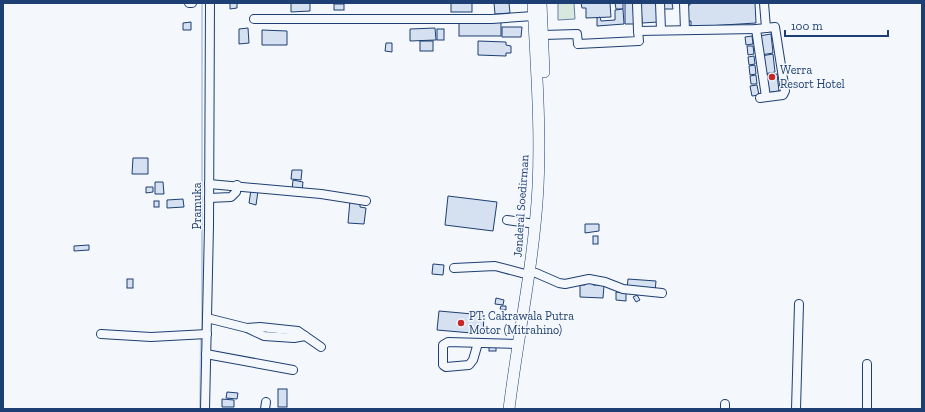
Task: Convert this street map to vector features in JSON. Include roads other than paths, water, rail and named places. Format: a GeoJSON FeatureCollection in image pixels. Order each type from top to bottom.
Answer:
{"type":"FeatureCollection","features":[{"type":"Feature","properties":{"kind":"highway","name":"Jenderal Soedirman"},"geometry":{"type":"LineString","coordinates":[[509,409],[518,344],[532,274],[535,224],[538,167],[538,101],[533,3]]}},
{"type":"Feature","properties":{"kind":"highway","name":"Jenderal Soedirman"},"geometry":{"type":"LineString","coordinates":[[516,409],[532,274],[545,187],[543,35],[541,3]]}},
{"type":"Feature","properties":{"kind":"street","name":"Pramuka"},"geometry":{"type":"LineString","coordinates":[[205,409],[209,198],[210,3]]}},
{"type":"Feature","properties":{"kind":"street"},"geometry":{"type":"LineString","coordinates":[[543,35],[577,34],[578,44],[639,41],[637,3]]}},
{"type":"Feature","properties":{"kind":"street"},"geometry":{"type":"LineString","coordinates":[[660,3],[662,30]]}},
{"type":"Feature","properties":{"kind":"street"},"geometry":{"type":"LineString","coordinates":[[684,3],[685,30]]}},
{"type":"Feature","properties":{"kind":"street"},"geometry":{"type":"LineString","coordinates":[[764,3],[766,28]]}},
{"type":"Feature","properties":{"kind":"street"},"geometry":{"type":"LineString","coordinates":[[254,19],[492,19],[533,16]]}},
{"type":"Feature","properties":{"kind":"street"},"geometry":{"type":"LineString","coordinates":[[638,31],[756,29],[775,27],[785,88],[783,94],[763,98],[756,29]]}},
{"type":"Feature","properties":{"kind":"street"},"geometry":{"type":"LineString","coordinates":[[209,184],[321,194],[366,201]]}},
{"type":"Feature","properties":{"kind":"street"},"geometry":{"type":"LineString","coordinates":[[209,198],[231,197],[236,192],[237,186]]}},
{"type":"Feature","properties":{"kind":"street"},"geometry":{"type":"LineString","coordinates":[[506,220],[535,224]]}},
{"type":"Feature","properties":{"kind":"street"},"geometry":{"type":"LineString","coordinates":[[454,268],[495,266],[532,274],[565,284],[589,279],[605,282],[623,289],[662,293]]}},
{"type":"Feature","properties":{"kind":"street"},"geometry":{"type":"LineString","coordinates":[[796,409],[799,304]]}},
{"type":"Feature","properties":{"kind":"street"},"geometry":{"type":"LineString","coordinates":[[207,318],[247,328],[264,336],[276,338],[294,338],[305,336]]}},
{"type":"Feature","properties":{"kind":"street"},"geometry":{"type":"LineString","coordinates":[[247,328],[278,328],[298,331],[321,347]]}},
{"type":"Feature","properties":{"kind":"street"},"geometry":{"type":"LineString","coordinates":[[276,338],[278,328]]}},
{"type":"Feature","properties":{"kind":"street"},"geometry":{"type":"LineString","coordinates":[[102,334],[150,337],[207,334]]}},
{"type":"Feature","properties":{"kind":"street"},"geometry":{"type":"LineString","coordinates":[[478,343],[473,360],[469,366],[446,367],[443,365],[443,351],[445,343],[478,343],[518,344]]}},
{"type":"Feature","properties":{"kind":"street"},"geometry":{"type":"LineString","coordinates":[[206,354],[293,370]]}},
{"type":"Feature","properties":{"kind":"street"},"geometry":{"type":"LineString","coordinates":[[867,364],[867,409]]}},
{"type":"Feature","properties":{"kind":"waterway"},"geometry":{"type":"LineString","coordinates":[[202,3],[202,332]]}},
{"type":"Feature","properties":{"kind":"waterway"},"geometry":{"type":"LineString","coordinates":[[200,409],[201,336]]}},
{"type":"Feature","properties":{"kind":"place","name":"Werra Resort Hotel"},"geometry":{"type":"Point","coordinates":[772,77]}},
{"type":"Feature","properties":{"kind":"place","name":"PT. Cakrawala Putra Motor (Mitrahino)"},"geometry":{"type":"Point","coordinates":[461,323]}}]}
